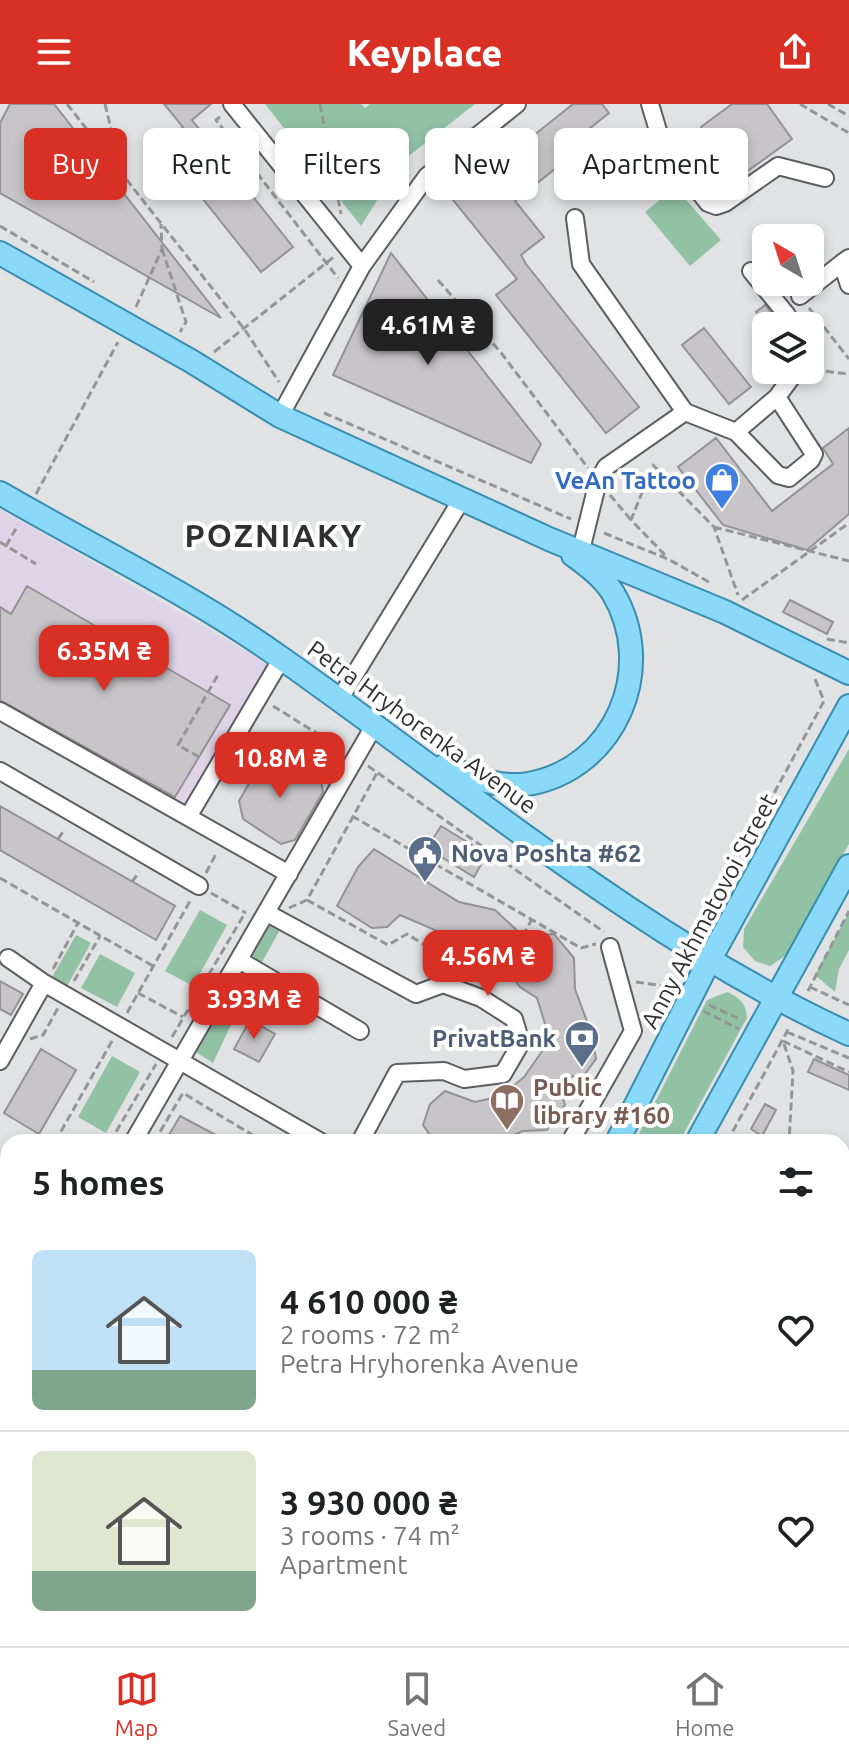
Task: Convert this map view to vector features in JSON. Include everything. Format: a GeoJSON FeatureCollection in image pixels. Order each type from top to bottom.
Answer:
{"type":"FeatureCollection","features":[{"type":"Feature","properties":{"kind":"main road"},"geometry":{"type":"LineString","coordinates":[[0,253],[132,316],[285,407],[462,499],[753,625],[849,673]]}},
{"type":"Feature","properties":{"kind":"main road","name":"Petra Hryhorenka Avenue"},"geometry":{"type":"LineString","coordinates":[[1,496],[226,620],[709,961],[797,1010],[849,1034]]}},
{"type":"Feature","properties":{"kind":"main road"},"geometry":{"type":"LineString","coordinates":[[416,756],[490,783],[525,784],[558,776],[586,759],[623,709],[631,685],[632,642],[625,618],[612,591],[594,571],[552,540]]}},
{"type":"Feature","properties":{"kind":"main road","name":"Anny Akhmatovoi Street"},"geometry":{"type":"LineString","coordinates":[[621,1134],[709,961],[849,706]]}},
{"type":"Feature","properties":{"kind":"main road"},"geometry":{"type":"LineString","coordinates":[[701,1134],[849,866]]}},
{"type":"Feature","properties":{"kind":"street"},"geometry":{"type":"LineString","coordinates":[[285,407],[362,266],[427,176],[517,104]]}},
{"type":"Feature","properties":{"kind":"street"},"geometry":{"type":"LineString","coordinates":[[650,104],[662,144],[708,203],[716,206],[725,203],[778,166],[825,178]]}},
{"type":"Feature","properties":{"kind":"street"},"geometry":{"type":"LineString","coordinates":[[233,105],[362,266]]}},
{"type":"Feature","properties":{"kind":"street"},"geometry":{"type":"LineString","coordinates":[[575,218],[581,264],[685,412],[736,432],[783,479],[811,460],[811,447],[777,397]]}},
{"type":"Feature","properties":{"kind":"street"},"geometry":{"type":"LineString","coordinates":[[846,261],[849,285]]}},
{"type":"Feature","properties":{"kind":"street"},"geometry":{"type":"LineString","coordinates":[[824,278],[846,261]]}},
{"type":"Feature","properties":{"kind":"street"},"geometry":{"type":"LineString","coordinates":[[751,271],[785,312]]}},
{"type":"Feature","properties":{"kind":"street"},"geometry":{"type":"LineString","coordinates":[[736,432],[777,397],[787,384]]}},
{"type":"Feature","properties":{"kind":"street"},"geometry":{"type":"LineString","coordinates":[[581,550],[598,481],[606,467],[685,412]]}},
{"type":"Feature","properties":{"kind":"street"},"geometry":{"type":"LineString","coordinates":[[339,700],[462,499]]}},
{"type":"Feature","properties":{"kind":"street"},"geometry":{"type":"LineString","coordinates":[[188,817],[282,658]]}},
{"type":"Feature","properties":{"kind":"street"},"geometry":{"type":"LineString","coordinates":[[0,711],[289,874]]}},
{"type":"Feature","properties":{"kind":"street"},"geometry":{"type":"LineString","coordinates":[[138,1134],[374,726]]}},
{"type":"Feature","properties":{"kind":"street"},"geometry":{"type":"LineString","coordinates":[[0,771],[199,886]]}},
{"type":"Feature","properties":{"kind":"street"},"geometry":{"type":"LineString","coordinates":[[267,913],[416,994],[443,984],[481,998],[514,1019],[521,1043],[503,1074],[464,1079],[444,1071],[397,1073],[364,1134]]}},
{"type":"Feature","properties":{"kind":"street"},"geometry":{"type":"LineString","coordinates":[[575,1134],[633,1031],[606,941]]}},
{"type":"Feature","properties":{"kind":"street"},"geometry":{"type":"LineString","coordinates":[[8,958],[66,996],[307,1134]]}},
{"type":"Feature","properties":{"kind":"street"},"geometry":{"type":"LineString","coordinates":[[239,960],[360,1031]]}},
{"type":"Feature","properties":{"kind":"street"},"geometry":{"type":"LineString","coordinates":[[0,1061],[44,983]]}},
{"type":"Feature","properties":{"kind":"path"},"geometry":{"type":"LineString","coordinates":[[67,104],[86,128]]}},
{"type":"Feature","properties":{"kind":"path"},"geometry":{"type":"LineString","coordinates":[[105,104],[111,128]]}},
{"type":"Feature","properties":{"kind":"path"},"geometry":{"type":"LineString","coordinates":[[204,346],[216,353],[347,247],[320,104]]}},
{"type":"Feature","properties":{"kind":"path"},"geometry":{"type":"LineString","coordinates":[[800,104],[849,133]]}},
{"type":"Feature","properties":{"kind":"path"},"geometry":{"type":"LineString","coordinates":[[828,104],[849,116]]}},
{"type":"Feature","properties":{"kind":"path"},"geometry":{"type":"LineString","coordinates":[[233,105],[216,120],[325,263]]}},
{"type":"Feature","properties":{"kind":"path"},"geometry":{"type":"LineString","coordinates":[[127,180],[245,330],[285,407]]}},
{"type":"Feature","properties":{"kind":"path"},"geometry":{"type":"LineString","coordinates":[[161,224],[162,249],[186,322],[180,332]]}},
{"type":"Feature","properties":{"kind":"path"},"geometry":{"type":"LineString","coordinates":[[0,226],[96,283]]}},
{"type":"Feature","properties":{"kind":"path"},"geometry":{"type":"LineString","coordinates":[[6,546],[132,316],[162,249]]}},
{"type":"Feature","properties":{"kind":"path"},"geometry":{"type":"LineString","coordinates":[[438,280],[502,354],[598,481],[668,559]]}},
{"type":"Feature","properties":{"kind":"path"},"geometry":{"type":"LineString","coordinates":[[800,296],[849,359]]}},
{"type":"Feature","properties":{"kind":"path"},"geometry":{"type":"LineString","coordinates":[[132,316],[147,313]]}},
{"type":"Feature","properties":{"kind":"path"},"geometry":{"type":"LineString","coordinates":[[169,326],[192,339]]}},
{"type":"Feature","properties":{"kind":"path"},"geometry":{"type":"LineString","coordinates":[[824,371],[849,374]]}},
{"type":"Feature","properties":{"kind":"path"},"geometry":{"type":"LineString","coordinates":[[318,410],[668,559],[716,587]]}},
{"type":"Feature","properties":{"kind":"path"},"geometry":{"type":"LineString","coordinates":[[631,520],[653,465],[714,527],[740,601]]}},
{"type":"Feature","properties":{"kind":"path"},"geometry":{"type":"LineString","coordinates":[[740,601],[813,552],[849,523]]}},
{"type":"Feature","properties":{"kind":"path"},"geometry":{"type":"LineString","coordinates":[[714,527],[849,561]]}},
{"type":"Feature","properties":{"kind":"path"},"geometry":{"type":"LineString","coordinates":[[0,542],[36,564]]}},
{"type":"Feature","properties":{"kind":"path"},"geometry":{"type":"LineString","coordinates":[[728,594],[753,607]]}},
{"type":"Feature","properties":{"kind":"path"},"geometry":{"type":"LineString","coordinates":[[199,757],[178,745],[219,673]]}},
{"type":"Feature","properties":{"kind":"path"},"geometry":{"type":"LineString","coordinates":[[259,697],[356,758],[606,941]]}},
{"type":"Feature","properties":{"kind":"path"},"geometry":{"type":"LineString","coordinates":[[352,816],[581,948],[606,941]]}},
{"type":"Feature","properties":{"kind":"path"},"geometry":{"type":"LineString","coordinates":[[59,1134],[224,838]]}},
{"type":"Feature","properties":{"kind":"path"},"geometry":{"type":"LineString","coordinates":[[0,878],[153,967]]}},
{"type":"Feature","properties":{"kind":"path"},"geometry":{"type":"LineString","coordinates":[[307,900],[388,945],[407,934],[489,985],[504,966]]}},
{"type":"Feature","properties":{"kind":"path"},"geometry":{"type":"LineString","coordinates":[[731,1134],[779,1049],[849,911]]}},
{"type":"Feature","properties":{"kind":"path"},"geometry":{"type":"LineString","coordinates":[[115,1134],[245,913]]}},
{"type":"Feature","properties":{"kind":"path"},"geometry":{"type":"LineString","coordinates":[[523,936],[532,919]]}},
{"type":"Feature","properties":{"kind":"path"},"geometry":{"type":"LineString","coordinates":[[44,983],[78,923]]}},
{"type":"Feature","properties":{"kind":"path"},"geometry":{"type":"LineString","coordinates":[[23,1036],[33,1039],[43,1035],[100,936]]}},
{"type":"Feature","properties":{"kind":"path"},"geometry":{"type":"LineString","coordinates":[[634,971],[637,983],[671,987]]}},
{"type":"Feature","properties":{"kind":"path"},"geometry":{"type":"LineString","coordinates":[[810,987],[849,1005]]}},
{"type":"Feature","properties":{"kind":"path"},"geometry":{"type":"LineString","coordinates":[[138,993],[201,1027]]}},
{"type":"Feature","properties":{"kind":"path"},"geometry":{"type":"LineString","coordinates":[[690,1000],[758,1033],[779,1049]]}},
{"type":"Feature","properties":{"kind":"path"},"geometry":{"type":"LineString","coordinates":[[690,1000],[758,1033]]}},
{"type":"Feature","properties":{"kind":"path"},"geometry":{"type":"LineString","coordinates":[[787,1032],[849,1058]]}},
{"type":"Feature","properties":{"kind":"path"},"geometry":{"type":"LineString","coordinates":[[783,1041],[849,1072]]}},
{"type":"Feature","properties":{"kind":"path"},"geometry":{"type":"LineString","coordinates":[[783,1041],[793,1071],[789,1134]]}},
{"type":"Feature","properties":{"kind":"path"},"geometry":{"type":"LineString","coordinates":[[159,1134],[183,1093],[251,1134]]}},
{"type":"Feature","properties":{"kind":"shaded area"},"geometry":{"type":"Polygon","coordinates":[[[0,509],[279,670],[188,817],[0,711],[0,509]]]}},
{"type":"Feature","properties":{"kind":"green space"},"geometry":{"type":"Polygon","coordinates":[[[265,104],[361,104],[365,108],[370,104],[475,104],[444,128],[425,128],[425,143],[409,156],[409,128],[284,128],[265,104]]]}},
{"type":"Feature","properties":{"kind":"green space"},"geometry":{"type":"Polygon","coordinates":[[[341,200],[377,200],[361,226],[341,200]]]}},
{"type":"Feature","properties":{"kind":"green space"},"geometry":{"type":"Polygon","coordinates":[[[659,200],[686,200],[721,240],[690,266],[645,212],[659,200]]]}},
{"type":"Feature","properties":{"kind":"green space"},"geometry":{"type":"Polygon","coordinates":[[[849,749],[849,844],[785,956],[770,966],[755,961],[743,947],[744,929],[849,749]]]}},
{"type":"Feature","properties":{"kind":"green space"},"geometry":{"type":"Polygon","coordinates":[[[200,910],[227,925],[193,986],[165,971],[200,910]]]}},
{"type":"Feature","properties":{"kind":"green space"},"geometry":{"type":"Polygon","coordinates":[[[849,912],[849,950],[839,969],[835,992],[815,975],[849,912]]]}},
{"type":"Feature","properties":{"kind":"green space"},"geometry":{"type":"Polygon","coordinates":[[[265,923],[282,926],[261,964],[252,956],[251,948],[265,923]]]}},
{"type":"Feature","properties":{"kind":"green space"},"geometry":{"type":"Polygon","coordinates":[[[76,935],[91,943],[66,988],[51,979],[76,935]]]}},
{"type":"Feature","properties":{"kind":"green space"},"geometry":{"type":"Polygon","coordinates":[[[100,954],[135,973],[117,1007],[81,988],[100,954]]]}},
{"type":"Feature","properties":{"kind":"green space"},"geometry":{"type":"Polygon","coordinates":[[[234,987],[244,997],[213,1063],[193,1050],[234,987]]]}},
{"type":"Feature","properties":{"kind":"green space"},"geometry":{"type":"Polygon","coordinates":[[[727,992],[742,1002],[747,1018],[683,1134],[639,1134],[707,1000],[727,992]]]}},
{"type":"Feature","properties":{"kind":"green space"},"geometry":{"type":"Polygon","coordinates":[[[112,1056],[140,1072],[106,1133],[78,1117],[112,1056]]]}},
{"type":"Feature","properties":{"kind":"building"},"geometry":{"type":"Polygon","coordinates":[[[10,104],[54,104],[73,128],[24,128],[24,200],[127,200],[127,198],[221,318],[0,193],[0,123],[10,104]]]}},
{"type":"Feature","properties":{"kind":"building"},"geometry":{"type":"Polygon","coordinates":[[[164,104],[211,104],[192,120],[198,128],[183,127],[164,104]]]}},
{"type":"Feature","properties":{"kind":"building"},"geometry":{"type":"Polygon","coordinates":[[[573,104],[602,104],[609,113],[590,128],[554,128],[554,170],[538,183],[538,132],[573,104]]]}},
{"type":"Feature","properties":{"kind":"building"},"geometry":{"type":"Polygon","coordinates":[[[732,104],[767,104],[792,139],[748,171],[748,128],[701,127],[732,104]]]}},
{"type":"Feature","properties":{"kind":"building"},"geometry":{"type":"Polygon","coordinates":[[[204,200],[256,200],[293,247],[261,272],[204,200]]]}},
{"type":"Feature","properties":{"kind":"building"},"geometry":{"type":"Polygon","coordinates":[[[453,200],[516,200],[544,237],[521,255],[526,264],[639,407],[606,433],[496,295],[517,279],[453,200]]]}},
{"type":"Feature","properties":{"kind":"building"},"geometry":{"type":"Polygon","coordinates":[[[391,253],[541,444],[531,463],[333,375],[391,253]]]}},
{"type":"Feature","properties":{"kind":"building"},"geometry":{"type":"Polygon","coordinates":[[[765,305],[771,312],[756,312],[765,305]]]}},
{"type":"Feature","properties":{"kind":"building"},"geometry":{"type":"Polygon","coordinates":[[[704,328],[751,387],[729,404],[682,345],[704,328]]]}},
{"type":"Feature","properties":{"kind":"building"},"geometry":{"type":"Polygon","coordinates":[[[849,428],[849,514],[807,550],[723,525],[678,467],[716,438],[772,511],[833,464],[823,448],[849,428]]]}},
{"type":"Feature","properties":{"kind":"building"},"geometry":{"type":"Polygon","coordinates":[[[27,586],[230,705],[175,797],[0,700],[0,607],[11,614],[27,586]]]}},
{"type":"Feature","properties":{"kind":"building"},"geometry":{"type":"Polygon","coordinates":[[[790,600],[833,622],[827,634],[783,612],[790,600]]]}},
{"type":"Feature","properties":{"kind":"building"},"geometry":{"type":"Polygon","coordinates":[[[283,757],[321,781],[323,792],[295,840],[281,844],[243,819],[239,801],[259,766],[283,757]]]}},
{"type":"Feature","properties":{"kind":"building"},"geometry":{"type":"Polygon","coordinates":[[[0,806],[175,906],[156,940],[0,850],[0,806]]]}},
{"type":"Feature","properties":{"kind":"building"},"geometry":{"type":"Polygon","coordinates":[[[441,826],[487,854],[474,877],[427,848],[441,826]]]}},
{"type":"Feature","properties":{"kind":"building"},"geometry":{"type":"Polygon","coordinates":[[[374,849],[459,902],[495,910],[523,936],[554,934],[574,958],[575,989],[591,1032],[596,1059],[582,1078],[572,1076],[561,1091],[565,1105],[547,1130],[516,1134],[429,1134],[423,1125],[430,1104],[445,1091],[475,1102],[501,1096],[524,1077],[543,1050],[546,1027],[537,998],[520,987],[504,966],[478,964],[442,933],[400,915],[387,927],[372,928],[337,906],[358,867],[374,849]]]}},
{"type":"Feature","properties":{"kind":"building"},"geometry":{"type":"Polygon","coordinates":[[[0,981],[23,994],[11,1015],[0,1009],[0,981]]]}},
{"type":"Feature","properties":{"kind":"building"},"geometry":{"type":"Polygon","coordinates":[[[250,1020],[275,1034],[259,1062],[234,1049],[250,1020]]]}},
{"type":"Feature","properties":{"kind":"building"},"geometry":{"type":"Polygon","coordinates":[[[41,1049],[76,1070],[39,1134],[4,1113],[41,1049]]]}},
{"type":"Feature","properties":{"kind":"building"},"geometry":{"type":"Polygon","coordinates":[[[814,1059],[849,1075],[849,1090],[808,1072],[814,1059]]]}},
{"type":"Feature","properties":{"kind":"building"},"geometry":{"type":"Polygon","coordinates":[[[765,1104],[776,1110],[763,1134],[751,1129],[765,1104]]]}},
{"type":"Feature","properties":{"kind":"building"},"geometry":{"type":"Polygon","coordinates":[[[180,1116],[214,1134],[170,1134],[180,1116]]]}},
{"type":"Feature","properties":{"kind":"place","name":"VeAn Tattoo"},"geometry":{"type":"Point","coordinates":[722,511]}},
{"type":"Feature","properties":{"kind":"place","name":"Nova Poshta #62"},"geometry":{"type":"Point","coordinates":[425,884]}},
{"type":"Feature","properties":{"kind":"place","name":"PrivatBank"},"geometry":{"type":"Point","coordinates":[582,1069]}},
{"type":"Feature","properties":{"kind":"place","name":"Public library #160"},"geometry":{"type":"Point","coordinates":[507,1132]}},
{"type":"Feature","properties":{"kind":"district","name":"POZNIAKY"},"geometry":{"type":"Point","coordinates":[274,535]}}]}
